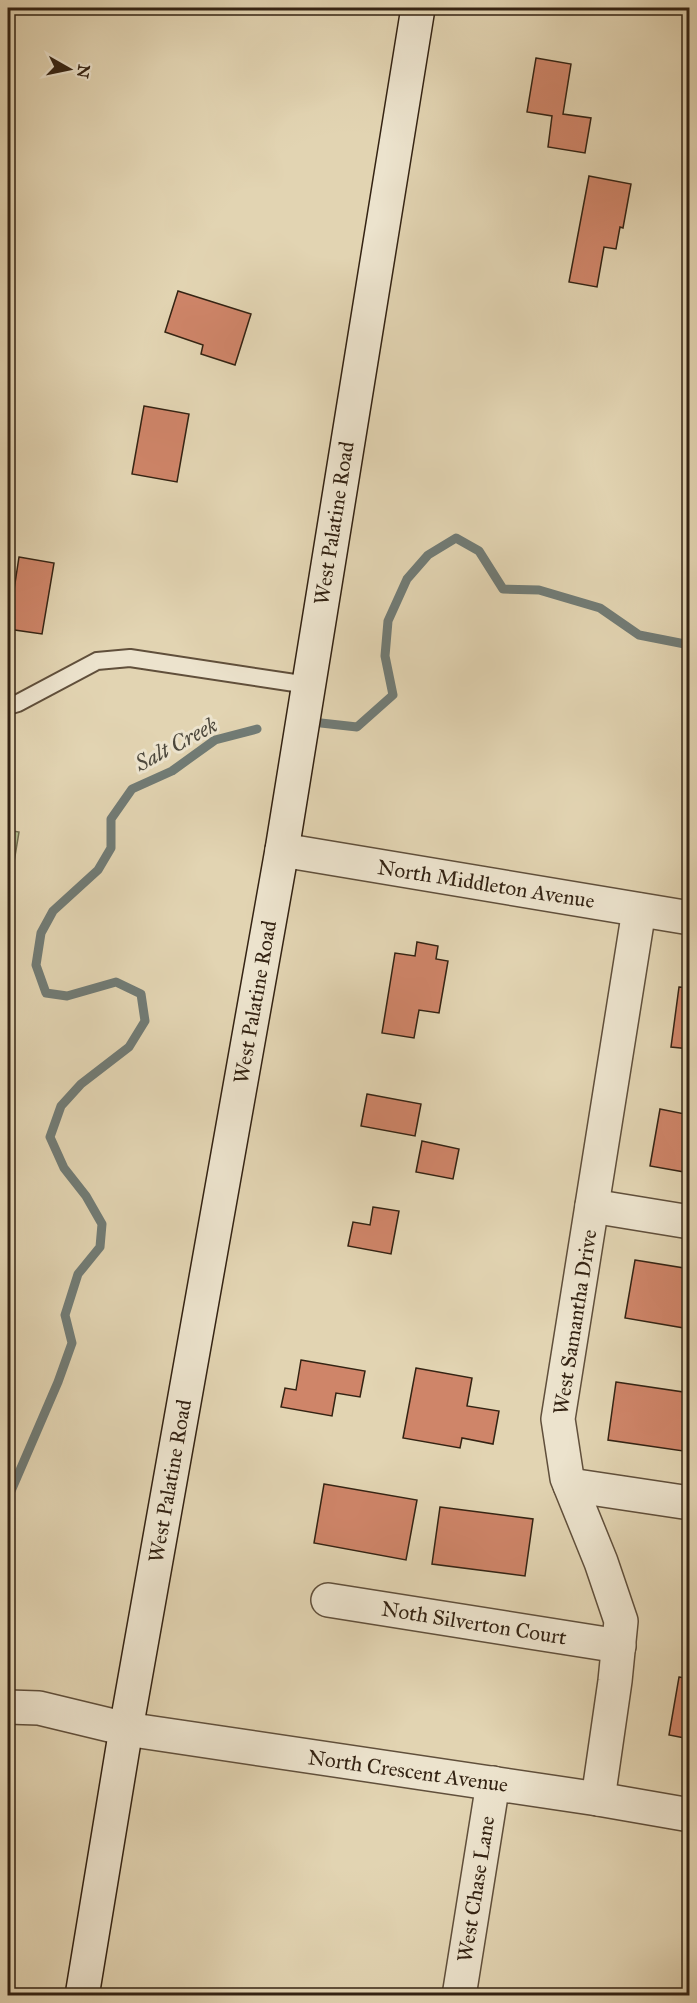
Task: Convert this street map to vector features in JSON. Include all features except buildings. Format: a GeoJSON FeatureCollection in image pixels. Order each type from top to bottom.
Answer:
{"type":"FeatureCollection","features":[{"type":"Feature","properties":{"kind":"street","name":"West Palatine Road"},"geometry":{"type":"LineString","coordinates":[[82,1995],[126,1729],[282,850],[418,8]]}},
{"type":"Feature","properties":{"kind":"street","name":"North Middleton Avenue"},"geometry":{"type":"LineString","coordinates":[[282,850],[690,918]]}},
{"type":"Feature","properties":{"kind":"street","name":"West Samantha Drive"},"geometry":{"type":"LineString","coordinates":[[598,1799],[621,1621],[567,1478],[558,1419],[639,910]]}},
{"type":"Feature","properties":{"kind":"street"},"geometry":{"type":"LineString","coordinates":[[592,1206],[690,1222]]}},
{"type":"Feature","properties":{"kind":"street"},"geometry":{"type":"LineString","coordinates":[[570,1485],[690,1503]]}},
{"type":"Feature","properties":{"kind":"street","name":"Noth Silverton Court"},"geometry":{"type":"LineString","coordinates":[[328,1600],[619,1646]]}},
{"type":"Feature","properties":{"kind":"street","name":"North Crescent Avenue"},"geometry":{"type":"LineString","coordinates":[[8,1707],[39,1708],[126,1729],[598,1799],[690,1815]]}},
{"type":"Feature","properties":{"kind":"street","name":"West Chase Lane"},"geometry":{"type":"LineString","coordinates":[[459,1995],[493,1783]]}},
{"type":"Feature","properties":{"kind":"lane"},"geometry":{"type":"LineString","coordinates":[[8,706],[96,662],[130,658],[308,685]]}},
{"type":"Feature","properties":{"kind":"green space"},"geometry":{"type":"Polygon","coordinates":[[[8,830],[19,832],[8,898],[8,830]]]}},
{"type":"Feature","properties":{"kind":"waterway","name":"Salt Creek"},"geometry":{"type":"LineString","coordinates":[[321,723],[357,727],[393,695],[385,656],[388,621],[407,579],[428,555],[456,538],[479,551],[503,589],[539,590],[600,608],[639,635],[690,645]]}},
{"type":"Feature","properties":{"kind":"waterway","name":"Salt Creek"},"geometry":{"type":"LineString","coordinates":[[8,1498],[58,1382],[72,1343],[65,1315],[78,1274],[100,1247],[102,1224],[86,1196],[64,1168],[50,1137],[61,1106],[81,1084],[129,1047],[145,1021],[141,994],[116,982],[67,996],[46,993],[36,965],[41,933],[53,911],[98,870],[111,848],[111,819],[132,789],[172,771],[215,740],[257,729]]}}]}
